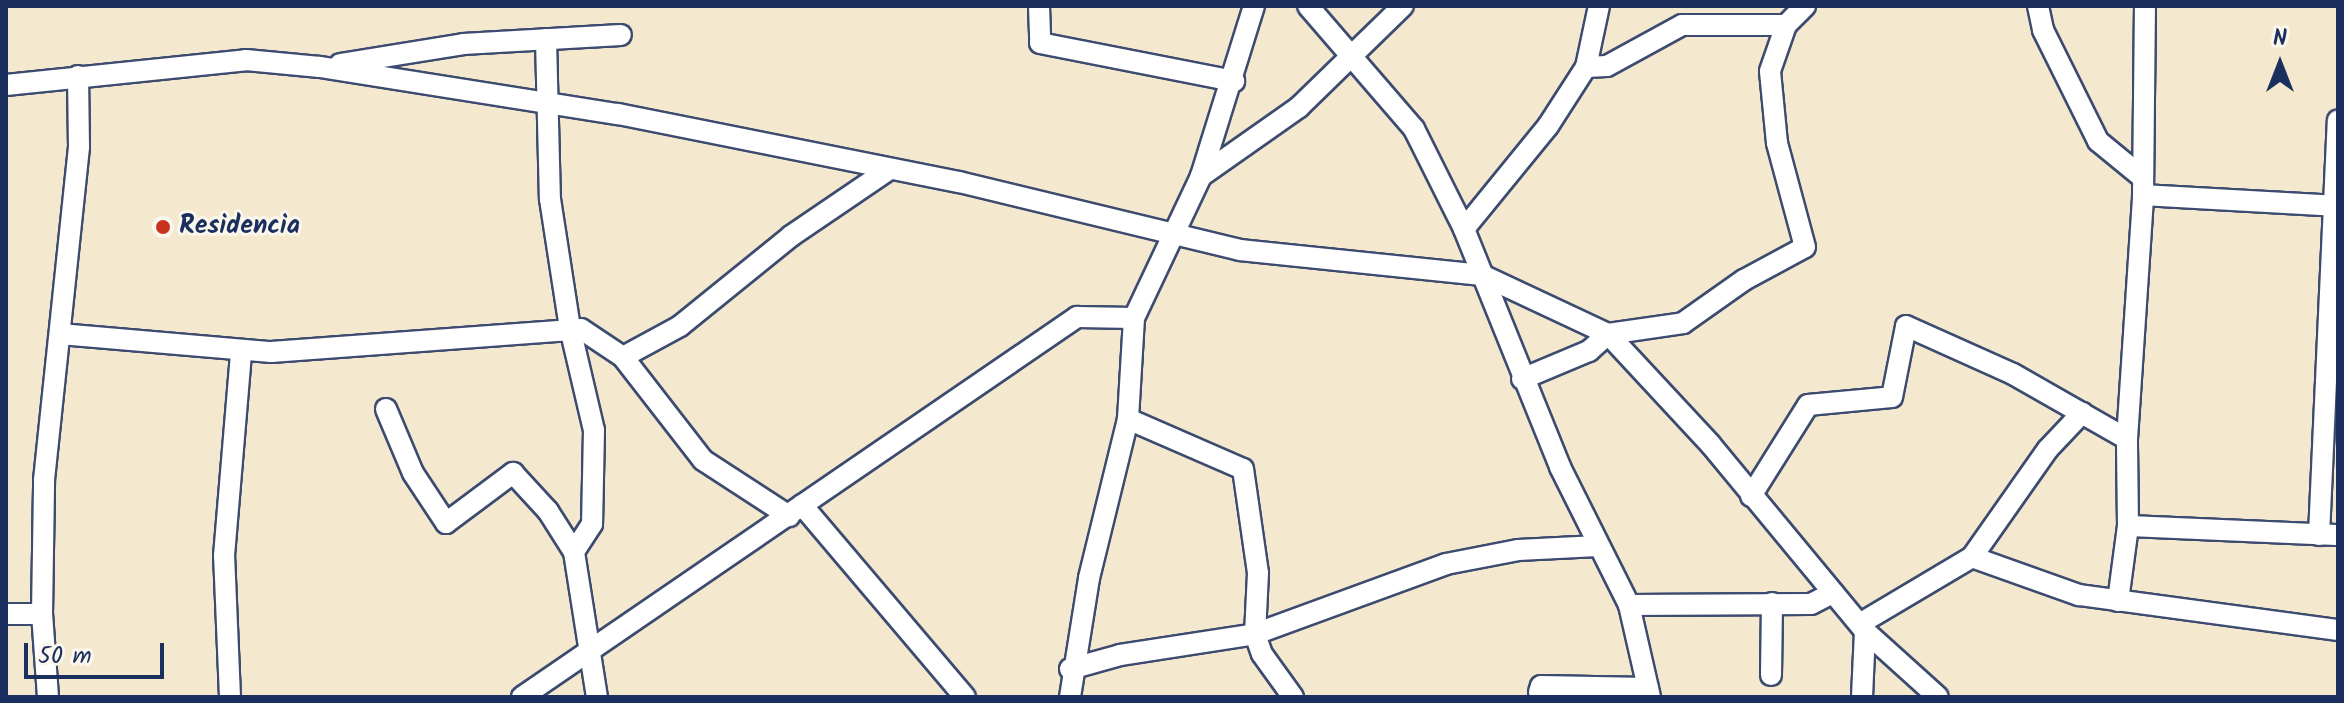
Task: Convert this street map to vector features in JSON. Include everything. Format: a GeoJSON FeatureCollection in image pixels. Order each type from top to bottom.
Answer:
{"type":"FeatureCollection","features":[{"type":"Feature","properties":{"kind":"street"},"geometry":{"type":"LineString","coordinates":[[1039,6],[1040,43],[1234,81]]}},
{"type":"Feature","properties":{"kind":"street"},"geometry":{"type":"LineString","coordinates":[[1070,697],[1070,669],[1128,419],[1134,318],[1169,234],[1201,176],[1234,81],[1254,6]]}},
{"type":"Feature","properties":{"kind":"street"},"geometry":{"type":"LineString","coordinates":[[1308,6],[1348,57],[1414,129],[1464,229],[1522,379],[1598,546],[1629,605],[1649,693],[1541,686],[1539,692]]}},
{"type":"Feature","properties":{"kind":"street"},"geometry":{"type":"LineString","coordinates":[[1201,176],[1279,123],[1403,6]]}},
{"type":"Feature","properties":{"kind":"street"},"geometry":{"type":"LineString","coordinates":[[1464,229],[1548,126],[1586,67],[1599,6]]}},
{"type":"Feature","properties":{"kind":"street"},"geometry":{"type":"LineString","coordinates":[[1522,379],[1589,351],[1608,334],[1683,323],[1744,280],[1805,247],[1777,143],[1770,71],[1786,25],[1805,6]]}},
{"type":"Feature","properties":{"kind":"street"},"geometry":{"type":"LineString","coordinates":[[2038,6],[2043,30],[2098,141],[2143,186],[2336,206]]}},
{"type":"Feature","properties":{"kind":"street"},"geometry":{"type":"LineString","coordinates":[[2118,601],[2128,526],[2127,439],[2143,186],[2145,6]]}},
{"type":"Feature","properties":{"kind":"street"},"geometry":{"type":"LineString","coordinates":[[1586,67],[1607,66],[1682,25],[1786,25]]}},
{"type":"Feature","properties":{"kind":"street"},"geometry":{"type":"LineString","coordinates":[[320,67],[463,44],[621,35]]}},
{"type":"Feature","properties":{"kind":"street"},"geometry":{"type":"LineString","coordinates":[[546,39],[545,102],[551,133],[550,199],[570,328],[594,430],[592,524],[574,552]]}},
{"type":"Feature","properties":{"kind":"street"},"geometry":{"type":"LineString","coordinates":[[6,85],[246,60],[320,67],[545,102],[959,182],[1240,250],[1482,275],[1608,334],[1863,627],[1938,697]]}},
{"type":"Feature","properties":{"kind":"street"},"geometry":{"type":"LineString","coordinates":[[48,697],[42,614],[44,480],[79,147],[78,76]]}},
{"type":"Feature","properties":{"kind":"street"},"geometry":{"type":"LineString","coordinates":[[2128,526],[2328,535],[2338,120]]}},
{"type":"Feature","properties":{"kind":"street"},"geometry":{"type":"LineString","coordinates":[[623,357],[680,326],[791,236],[888,170]]}},
{"type":"Feature","properties":{"kind":"street"},"geometry":{"type":"LineString","coordinates":[[522,697],[592,652],[1077,317],[1134,318]]}},
{"type":"Feature","properties":{"kind":"street"},"geometry":{"type":"LineString","coordinates":[[1751,496],[1808,405],[1892,397],[1906,326],[2013,374],[2127,439]]}},
{"type":"Feature","properties":{"kind":"street"},"geometry":{"type":"LineString","coordinates":[[60,334],[241,353],[431,343],[581,329],[623,357],[703,460],[795,511],[965,697]]}},
{"type":"Feature","properties":{"kind":"street"},"geometry":{"type":"LineString","coordinates":[[230,697],[224,556],[241,353]]}},
{"type":"Feature","properties":{"kind":"street"},"geometry":{"type":"LineString","coordinates":[[386,409],[413,473],[446,523],[513,473],[548,511],[574,552],[597,697]]}},
{"type":"Feature","properties":{"kind":"street"},"geometry":{"type":"LineString","coordinates":[[1863,627],[1972,557],[2048,449],[2082,413]]}},
{"type":"Feature","properties":{"kind":"street"},"geometry":{"type":"LineString","coordinates":[[1128,419],[1243,469],[1258,573],[1255,634],[1293,697]]}},
{"type":"Feature","properties":{"kind":"street"},"geometry":{"type":"LineString","coordinates":[[1070,669],[1120,655],[1255,634],[1446,564],[1518,550],[1598,546]]}},
{"type":"Feature","properties":{"kind":"street"},"geometry":{"type":"LineString","coordinates":[[1972,557],[2041,585],[2118,601],[2338,630]]}},
{"type":"Feature","properties":{"kind":"street"},"geometry":{"type":"LineString","coordinates":[[1629,605],[1811,604],[1833,593]]}},
{"type":"Feature","properties":{"kind":"street"},"geometry":{"type":"LineString","coordinates":[[1771,675],[1772,603]]}},
{"type":"Feature","properties":{"kind":"street"},"geometry":{"type":"LineString","coordinates":[[6,614],[42,614]]}},
{"type":"Feature","properties":{"kind":"street"},"geometry":{"type":"LineString","coordinates":[[1862,697],[1863,627]]}},
{"type":"Feature","properties":{"kind":"place","name":"Residencia"},"geometry":{"type":"Point","coordinates":[163,227]}}]}
